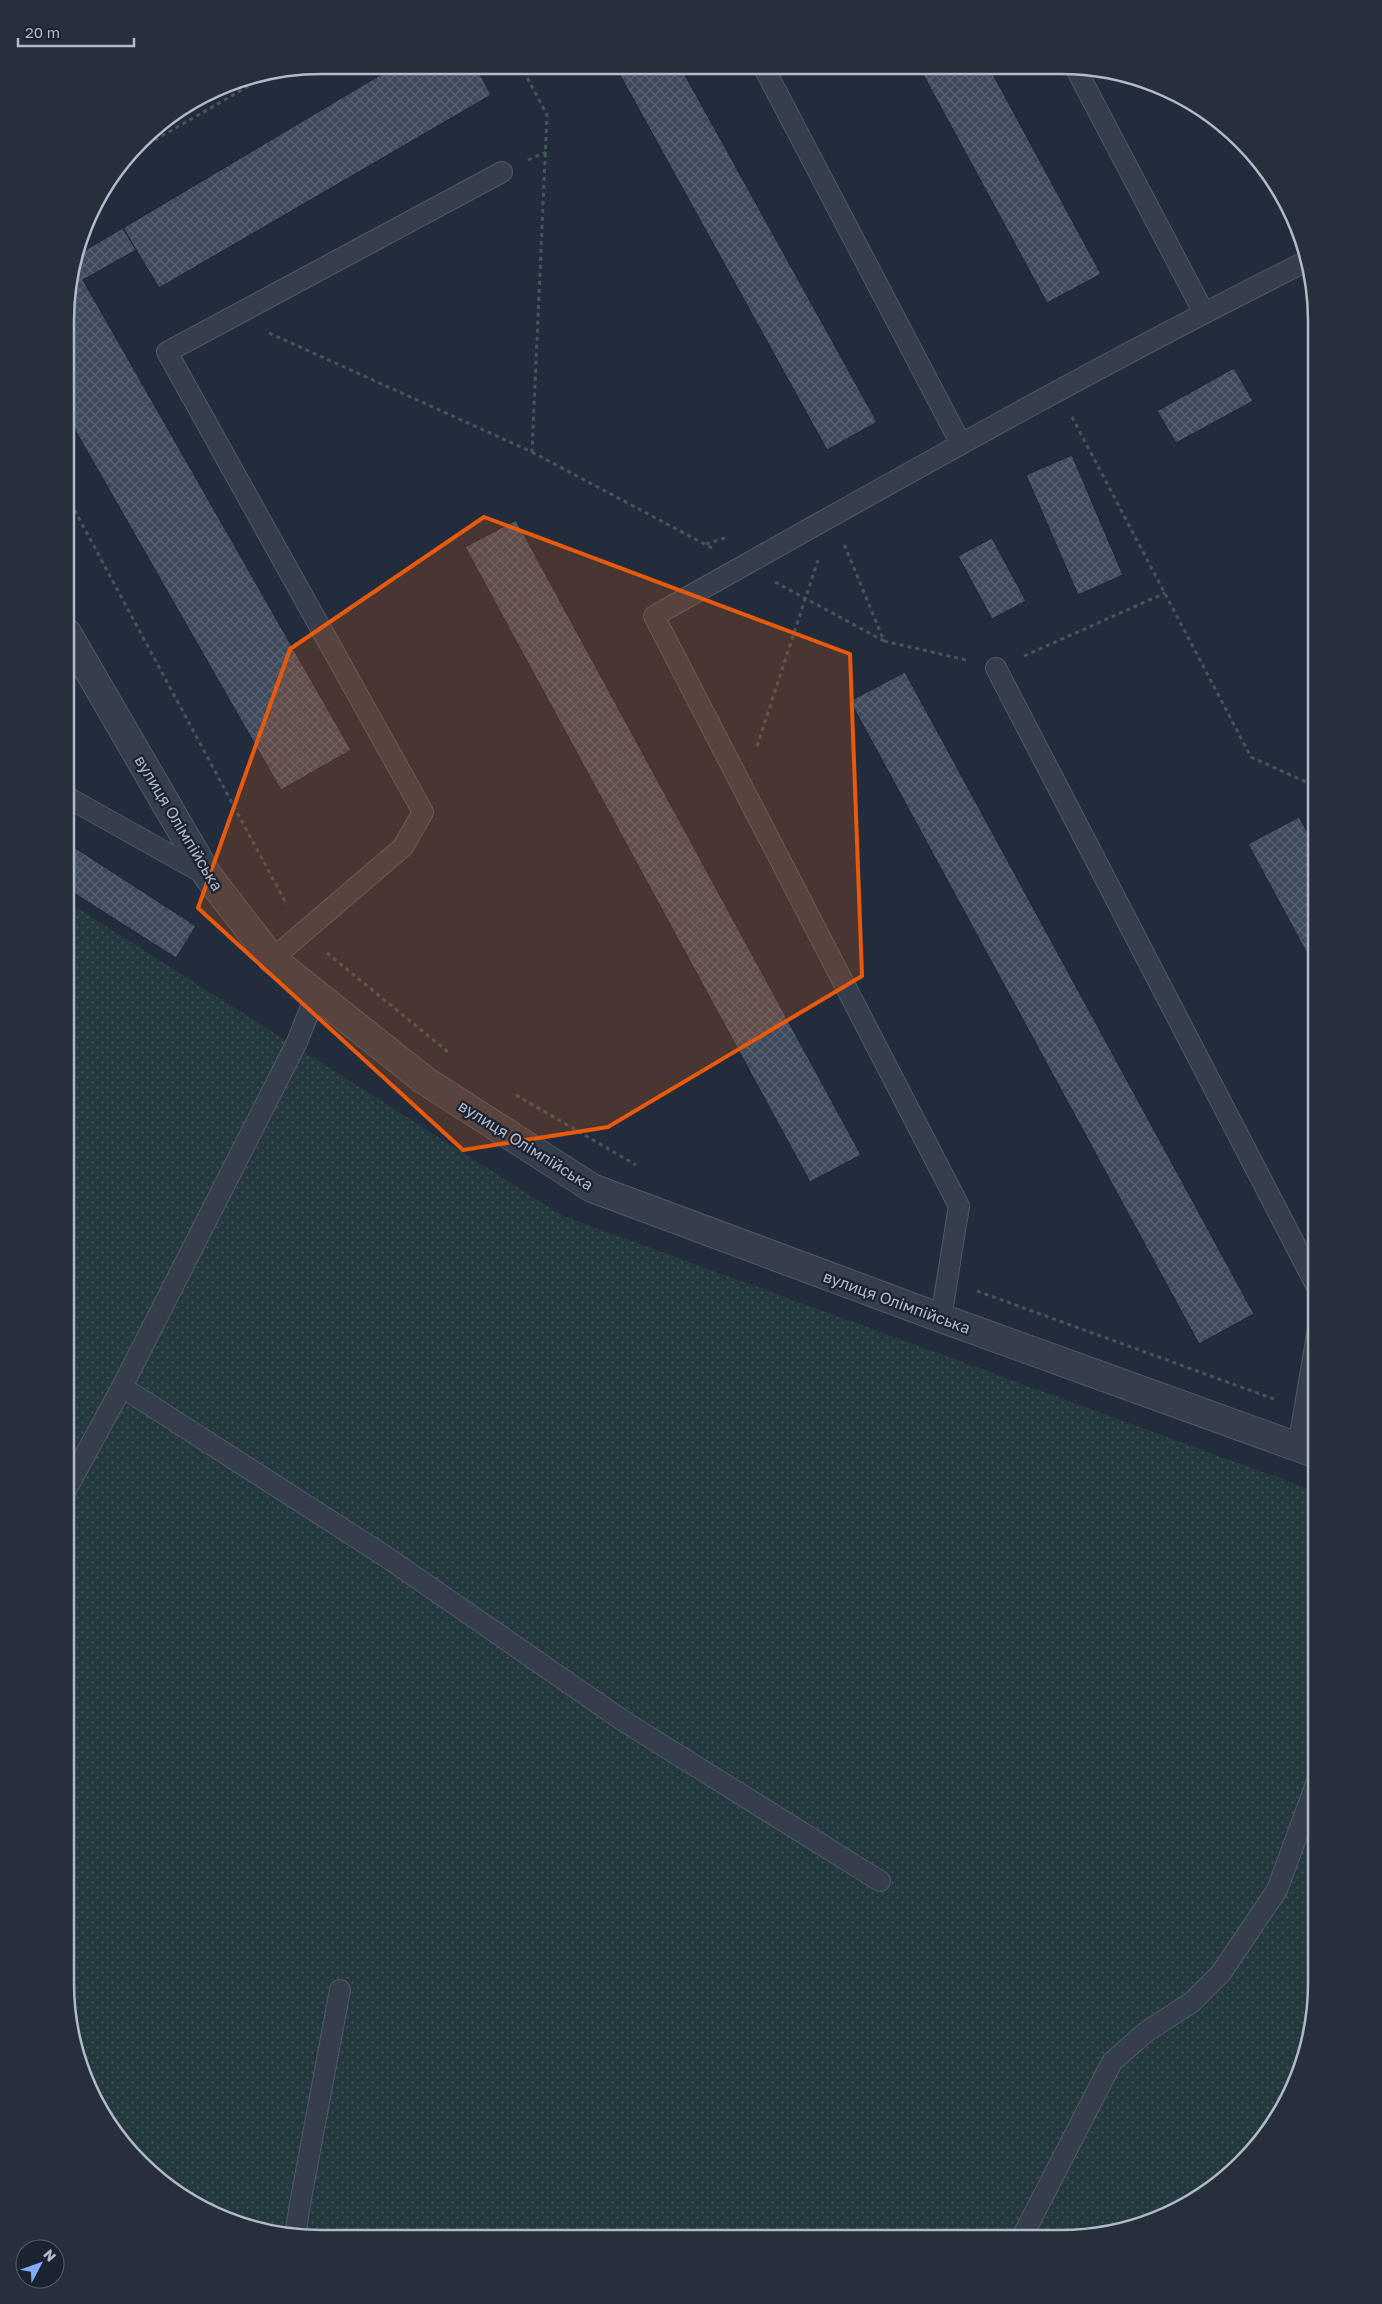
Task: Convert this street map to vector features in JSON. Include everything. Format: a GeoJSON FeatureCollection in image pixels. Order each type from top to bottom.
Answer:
{"type":"FeatureCollection","features":[{"type":"Feature","properties":{"kind":"street","name":"вулиця Олімпійська"},"geometry":{"type":"LineString","coordinates":[[74,645],[208,876],[272,959],[424,1080],[592,1188],[941,1318],[1307,1451]]}},
{"type":"Feature","properties":{"kind":"lane"},"geometry":{"type":"LineString","coordinates":[[767,74],[961,444]]}},
{"type":"Feature","properties":{"kind":"lane"},"geometry":{"type":"LineString","coordinates":[[1078,74],[1204,313]]}},
{"type":"Feature","properties":{"kind":"lane"},"geometry":{"type":"LineString","coordinates":[[272,959],[403,847],[423,812],[168,352],[502,172]]}},
{"type":"Feature","properties":{"kind":"lane"},"geometry":{"type":"LineString","coordinates":[[941,1318],[960,1206],[654,616],[961,444],[1204,313],[1302,264]]}},
{"type":"Feature","properties":{"kind":"lane"},"geometry":{"type":"LineString","coordinates":[[996,668],[1308,1270]]}},
{"type":"Feature","properties":{"kind":"lane"},"geometry":{"type":"LineString","coordinates":[[74,801],[208,876]]}},
{"type":"Feature","properties":{"kind":"lane"},"geometry":{"type":"LineString","coordinates":[[74,1475],[122,1387],[297,1042],[316,994]]}},
{"type":"Feature","properties":{"kind":"lane"},"geometry":{"type":"LineString","coordinates":[[122,1387],[384,1556],[626,1722],[880,1881]]}},
{"type":"Feature","properties":{"kind":"lane"},"geometry":{"type":"LineString","coordinates":[[1307,1451],[1304,1410],[1308,1387]]}},
{"type":"Feature","properties":{"kind":"lane"},"geometry":{"type":"LineString","coordinates":[[1027,2230],[1112,2062],[1146,2032],[1192,2002],[1221,1973],[1277,1890],[1308,1803]]}},
{"type":"Feature","properties":{"kind":"lane"},"geometry":{"type":"LineString","coordinates":[[296,2229],[301,2194],[340,1990]]}},
{"type":"Feature","properties":{"kind":"path"},"geometry":{"type":"LineString","coordinates":[[234,317],[532,452],[547,115],[525,74]]}},
{"type":"Feature","properties":{"kind":"path"},"geometry":{"type":"LineString","coordinates":[[149,144],[254,83]]}},
{"type":"Feature","properties":{"kind":"path"},"geometry":{"type":"LineString","coordinates":[[1059,391],[1251,757],[1308,783]]}},
{"type":"Feature","properties":{"kind":"path"},"geometry":{"type":"LineString","coordinates":[[74,509],[303,933],[449,1052]]}},
{"type":"Feature","properties":{"kind":"path"},"geometry":{"type":"LineString","coordinates":[[743,787],[832,516]]}},
{"type":"Feature","properties":{"kind":"path"},"geometry":{"type":"LineString","coordinates":[[884,641],[996,668],[1165,593]]}},
{"type":"Feature","properties":{"kind":"path"},"geometry":{"type":"LineString","coordinates":[[507,1090],[644,1170]]}},
{"type":"Feature","properties":{"kind":"path"},"geometry":{"type":"LineString","coordinates":[[947,1281],[1304,1410]]}},
{"type":"Feature","properties":{"kind":"highlighted area"},"geometry":{"type":"Polygon","coordinates":[[[484,517],[850,654],[862,976],[608,1127],[463,1150],[198,908],[290,649],[484,517]]]}},
{"type":"Feature","properties":{"kind":"green space"},"geometry":{"type":"Polygon","coordinates":[[[74,906],[563,1216],[1308,1489],[1308,1999],[1304,2032],[1295,2063],[1283,2093],[1267,2121],[1236,2158],[1199,2189],[1171,2205],[1141,2217],[1110,2226],[1077,2230],[305,2230],[272,2226],[241,2217],[211,2205],[183,2189],[146,2158],[115,2121],[99,2093],[87,2063],[78,2032],[74,1999],[74,906]]]}},
{"type":"Feature","properties":{"kind":"building"},"geometry":{"type":"Polygon","coordinates":[[[382,74],[480,74],[491,95],[159,288],[123,228],[382,74]]]}},
{"type":"Feature","properties":{"kind":"building"},"geometry":{"type":"Polygon","coordinates":[[[619,74],[684,74],[877,422],[827,450],[619,74]]]}},
{"type":"Feature","properties":{"kind":"building"},"geometry":{"type":"Polygon","coordinates":[[[923,74],[993,74],[1101,274],[1047,303],[923,74]]]}},
{"type":"Feature","properties":{"kind":"building"},"geometry":{"type":"Polygon","coordinates":[[[123,228],[136,250],[83,280],[351,750],[281,790],[74,428],[74,305],[78,272],[84,251],[123,228]]]}},
{"type":"Feature","properties":{"kind":"building"},"geometry":{"type":"Polygon","coordinates":[[[1234,368],[1253,401],[1176,443],[1157,411],[1234,368]]]}},
{"type":"Feature","properties":{"kind":"building"},"geometry":{"type":"Polygon","coordinates":[[[1072,455],[1123,575],[1078,595],[1026,475],[1072,455]]]}},
{"type":"Feature","properties":{"kind":"building"},"geometry":{"type":"Polygon","coordinates":[[[516,520],[861,1155],[810,1182],[465,547],[516,520]]]}},
{"type":"Feature","properties":{"kind":"building"},"geometry":{"type":"Polygon","coordinates":[[[992,538],[1026,601],[992,619],[958,556],[992,538]]]}},
{"type":"Feature","properties":{"kind":"building"},"geometry":{"type":"Polygon","coordinates":[[[905,672],[1254,1314],[1199,1344],[850,701],[905,672]]]}},
{"type":"Feature","properties":{"kind":"building"},"geometry":{"type":"Polygon","coordinates":[[[1299,817],[1308,833],[1308,955],[1248,844],[1299,817]]]}},
{"type":"Feature","properties":{"kind":"building"},"geometry":{"type":"Polygon","coordinates":[[[74,847],[196,926],[176,958],[74,893],[74,847]]]}}]}
